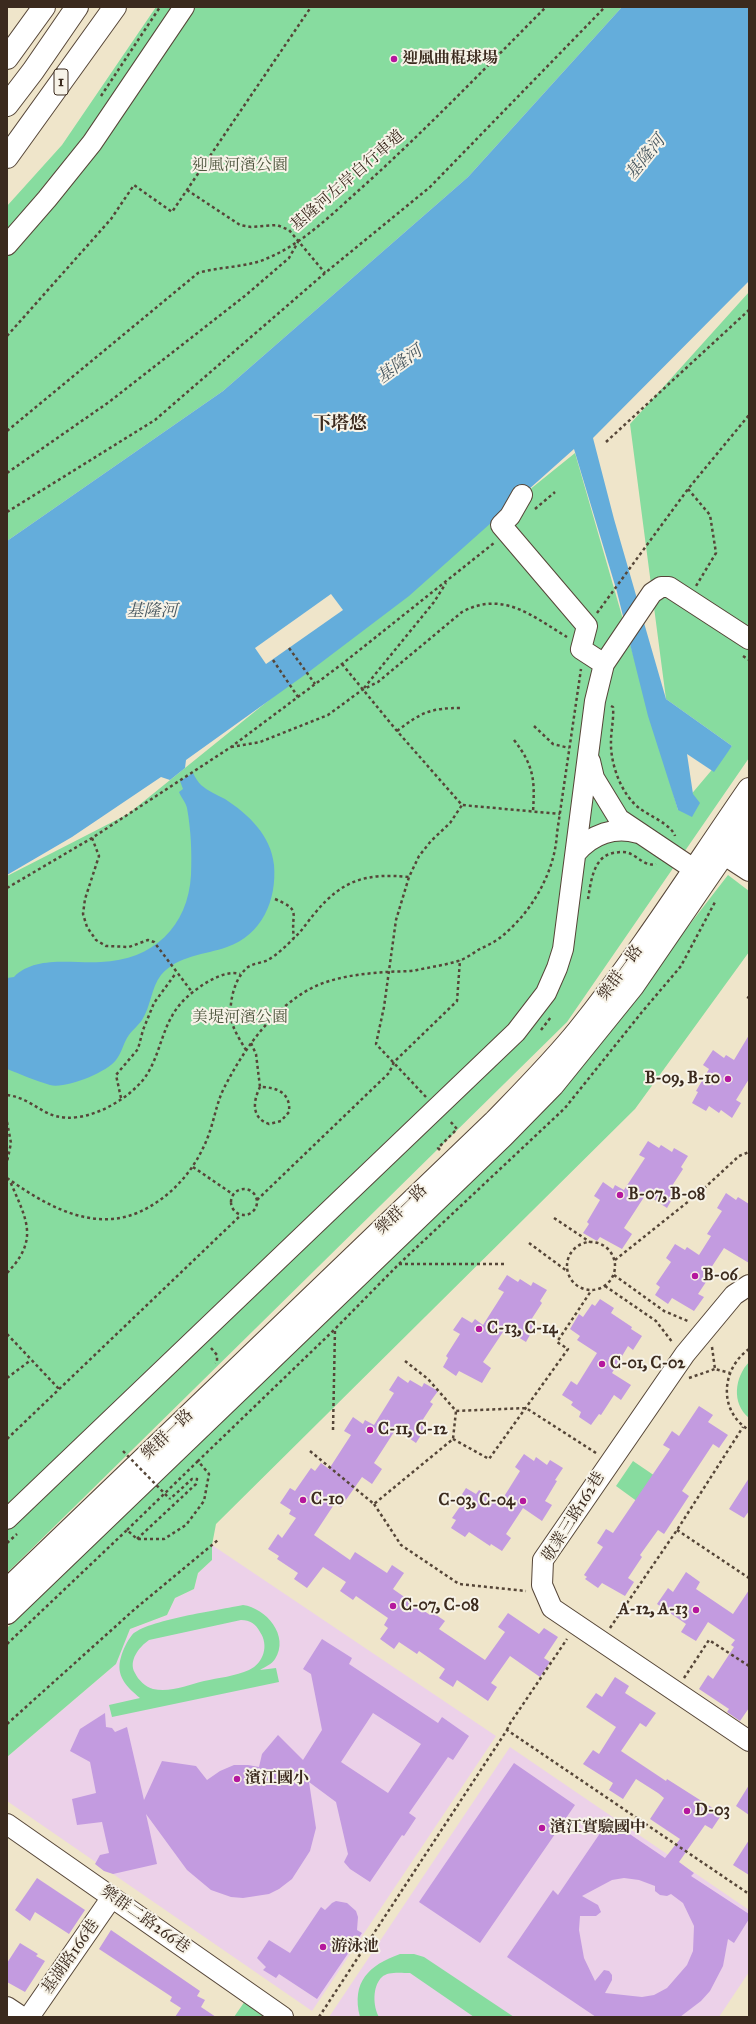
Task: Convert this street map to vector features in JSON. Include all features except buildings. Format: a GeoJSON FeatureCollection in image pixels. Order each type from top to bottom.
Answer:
{"type":"FeatureCollection","features":[{"type":"Feature","properties":{"kind":"main road"},"geometry":{"type":"LineString","coordinates":[[7,58],[44,7]]}},
{"type":"Feature","properties":{"kind":"main road","name":"1"},"geometry":{"type":"LineString","coordinates":[[7,105],[33,71],[77,7]]}},
{"type":"Feature","properties":{"kind":"main road","name":"1"},"geometry":{"type":"LineString","coordinates":[[7,157],[115,7]]}},
{"type":"Feature","properties":{"kind":"main road","name":"樂群一路"},"geometry":{"type":"LineString","coordinates":[[730,845],[749,789]]}},
{"type":"Feature","properties":{"kind":"main road","name":"樂群一路"},"geometry":{"type":"LineString","coordinates":[[7,1613],[503,1136],[553,1085],[633,986],[707,881],[749,817]]}},
{"type":"Feature","properties":{"kind":"main road","name":"樂群一路"},"geometry":{"type":"LineString","coordinates":[[7,1590],[494,1122],[541,1074],[578,1032],[620,976],[707,881]]}},
{"type":"Feature","properties":{"kind":"street"},"geometry":{"type":"LineString","coordinates":[[7,245],[47,199],[92,143],[184,7]]}},
{"type":"Feature","properties":{"kind":"street"},"geometry":{"type":"LineString","coordinates":[[522,495],[510,516],[501,525],[587,626],[582,649],[604,664]]}},
{"type":"Feature","properties":{"kind":"street"},"geometry":{"type":"LineString","coordinates":[[7,1518],[516,1032],[546,993],[557,968],[563,949],[576,852],[578,750],[595,701],[604,664],[652,593],[661,587],[669,587],[749,639]]}},
{"type":"Feature","properties":{"kind":"street"},"geometry":{"type":"LineString","coordinates":[[578,750],[602,793],[619,819],[707,881]]}},
{"type":"Feature","properties":{"kind":"street"},"geometry":{"type":"LineString","coordinates":[[576,852],[588,841],[608,832],[627,830],[640,834]]}},
{"type":"Feature","properties":{"kind":"street"},"geometry":{"type":"LineString","coordinates":[[730,845],[749,871]]}},
{"type":"Feature","properties":{"kind":"street","name":"敬業三路162巷"},"geometry":{"type":"LineString","coordinates":[[749,1285],[734,1295],[709,1336],[686,1354],[610,1462],[543,1560],[542,1585],[552,1608],[749,1741]]}},
{"type":"Feature","properties":{"kind":"street","name":"樂群二路266巷"},"geometry":{"type":"LineString","coordinates":[[7,1824],[283,2017]]}},
{"type":"Feature","properties":{"kind":"street","name":"基湖路166巷"},"geometry":{"type":"LineString","coordinates":[[29,2017],[112,1897]]}},
{"type":"Feature","properties":{"kind":"street"},"geometry":{"type":"LineString","coordinates":[[7,2007],[22,2017]]}},
{"type":"Feature","properties":{"kind":"path"},"geometry":{"type":"LineString","coordinates":[[98,100],[160,7]]}},
{"type":"Feature","properties":{"kind":"path"},"geometry":{"type":"LineString","coordinates":[[7,336],[111,219],[134,185],[172,212],[312,7]]}},
{"type":"Feature","properties":{"kind":"path","name":"基隆河左岸自行車道"},"geometry":{"type":"LineString","coordinates":[[7,431],[198,273],[243,266],[269,258],[298,241],[320,225],[385,168],[546,7]]}},
{"type":"Feature","properties":{"kind":"path"},"geometry":{"type":"LineString","coordinates":[[7,512],[155,420],[325,273],[430,187],[605,7]]}},
{"type":"Feature","properties":{"kind":"path"},"geometry":{"type":"LineString","coordinates":[[187,190],[240,225],[251,227],[277,225],[289,230],[325,273]]}},
{"type":"Feature","properties":{"kind":"path"},"geometry":{"type":"LineString","coordinates":[[7,473],[109,402],[246,295],[289,258],[298,241]]}},
{"type":"Feature","properties":{"kind":"path"},"geometry":{"type":"LineString","coordinates":[[606,442],[749,310]]}},
{"type":"Feature","properties":{"kind":"path"},"geometry":{"type":"LineString","coordinates":[[587,626],[688,489],[749,415]]}},
{"type":"Feature","properties":{"kind":"path"},"geometry":{"type":"LineString","coordinates":[[688,489],[710,516],[716,552],[688,598]]}},
{"type":"Feature","properties":{"kind":"path"},"geometry":{"type":"LineString","coordinates":[[531,512],[555,492]]}},
{"type":"Feature","properties":{"kind":"path"},"geometry":{"type":"LineString","coordinates":[[7,888],[92,838],[231,747],[342,664],[507,532]]}},
{"type":"Feature","properties":{"kind":"path"},"geometry":{"type":"LineString","coordinates":[[362,690],[434,602],[448,580]]}},
{"type":"Feature","properties":{"kind":"path"},"geometry":{"type":"LineString","coordinates":[[7,1178],[29,1194],[67,1214],[93,1218],[114,1219],[135,1214],[153,1205],[166,1196],[193,1167],[204,1148],[224,1088],[251,1043],[266,1024],[283,1007],[305,992],[350,975],[415,970],[460,960],[500,938],[518,921],[531,905],[546,878],[556,851],[560,814],[578,750],[582,649],[574,640],[514,606],[496,602],[474,606],[462,612],[378,682],[362,690],[328,715],[260,742],[231,747]]}},
{"type":"Feature","properties":{"kind":"path"},"geometry":{"type":"LineString","coordinates":[[289,648],[315,684]]}},
{"type":"Feature","properties":{"kind":"path"},"geometry":{"type":"LineString","coordinates":[[273,660],[298,697]]}},
{"type":"Feature","properties":{"kind":"path"},"geometry":{"type":"LineString","coordinates":[[342,664],[362,690],[462,805],[560,814]]}},
{"type":"Feature","properties":{"kind":"path"},"geometry":{"type":"LineString","coordinates":[[397,731],[418,715],[431,710],[462,708]]}},
{"type":"Feature","properties":{"kind":"path"},"geometry":{"type":"LineString","coordinates":[[534,726],[553,744],[578,750]]}},
{"type":"Feature","properties":{"kind":"path"},"geometry":{"type":"LineString","coordinates":[[514,740],[525,753],[535,783],[533,812]]}},
{"type":"Feature","properties":{"kind":"path"},"geometry":{"type":"LineString","coordinates":[[426,1097],[376,1044],[384,1007],[396,920],[409,877],[419,856],[431,841],[450,823],[462,805]]}},
{"type":"Feature","properties":{"kind":"path"},"geometry":{"type":"LineString","coordinates":[[92,838],[99,856],[85,899],[83,914],[87,927],[96,940],[106,946],[129,947],[148,940],[154,942],[176,973],[192,992]]}},
{"type":"Feature","properties":{"kind":"path"},"geometry":{"type":"LineString","coordinates":[[246,1050],[237,1034],[231,1017],[234,991],[240,974],[250,966],[268,959],[294,938],[325,901],[337,890],[366,877],[388,875],[409,877]]}},
{"type":"Feature","properties":{"kind":"path"},"geometry":{"type":"LineString","coordinates":[[7,1644],[335,1329],[399,1264],[565,1108],[681,966],[708,912],[707,881]]}},
{"type":"Feature","properties":{"kind":"path"},"geometry":{"type":"LineString","coordinates":[[274,899],[290,906],[294,910],[294,938]]}},
{"type":"Feature","properties":{"kind":"path"},"geometry":{"type":"LineString","coordinates":[[7,1439],[241,1215],[251,1213],[255,1210],[257,1200],[389,1073],[394,1062],[457,1001],[460,960]]}},
{"type":"Feature","properties":{"kind":"path"},"geometry":{"type":"LineString","coordinates":[[7,1095],[29,1102],[46,1113],[58,1118],[78,1117],[95,1113],[121,1098],[142,1081],[153,1064],[172,1017],[181,1003],[192,992],[218,976],[233,972],[240,974]]}},
{"type":"Feature","properties":{"kind":"path"},"geometry":{"type":"LineString","coordinates":[[121,1098],[116,1075],[138,1049],[143,1030],[154,1003],[176,973]]}},
{"type":"Feature","properties":{"kind":"path"},"geometry":{"type":"LineString","coordinates":[[251,1043],[256,1054],[260,1087],[256,1094],[254,1107],[259,1118],[269,1124],[281,1121],[289,1112],[288,1100],[285,1095],[275,1088],[260,1087]]}},
{"type":"Feature","properties":{"kind":"path"},"geometry":{"type":"LineString","coordinates":[[438,1148],[457,1129],[446,1118]]}},
{"type":"Feature","properties":{"kind":"path"},"geometry":{"type":"LineString","coordinates":[[7,1122],[11,1143],[7,1162]]}},
{"type":"Feature","properties":{"kind":"path"},"geometry":{"type":"LineString","coordinates":[[615,1260],[699,1193],[739,1156],[749,1152]]}},
{"type":"Feature","properties":{"kind":"path"},"geometry":{"type":"LineString","coordinates":[[193,1167],[234,1195]]}},
{"type":"Feature","properties":{"kind":"path"},"geometry":{"type":"LineString","coordinates":[[7,1273],[24,1253],[28,1240],[28,1226],[10,1181]]}},
{"type":"Feature","properties":{"kind":"path"},"geometry":{"type":"LineString","coordinates":[[241,1215],[233,1209],[231,1205],[237,1191],[247,1189],[255,1195],[257,1200]]}},
{"type":"Feature","properties":{"kind":"path"},"geometry":{"type":"LineString","coordinates":[[453,1439],[489,1459],[568,1349],[557,1342],[591,1291],[605,1286],[614,1275],[615,1260],[606,1246],[590,1242],[554,1218]]}},
{"type":"Feature","properties":{"kind":"path"},"geometry":{"type":"LineString","coordinates":[[590,1242],[582,1244],[572,1252],[567,1263],[568,1271],[576,1285],[591,1291]]}},
{"type":"Feature","properties":{"kind":"path"},"geometry":{"type":"LineString","coordinates":[[529,1243],[568,1271]]}},
{"type":"Feature","properties":{"kind":"path"},"geometry":{"type":"LineString","coordinates":[[399,1264],[507,1264]]}},
{"type":"Feature","properties":{"kind":"path"},"geometry":{"type":"LineString","coordinates":[[614,1275],[664,1311],[709,1336],[715,1369]]}},
{"type":"Feature","properties":{"kind":"path"},"geometry":{"type":"LineString","coordinates":[[605,1286],[656,1321],[673,1344],[686,1354]]}},
{"type":"Feature","properties":{"kind":"path"},"geometry":{"type":"LineString","coordinates":[[333,1430],[335,1329]]}},
{"type":"Feature","properties":{"kind":"path"},"geometry":{"type":"LineString","coordinates":[[7,1334],[59,1390]]}},
{"type":"Feature","properties":{"kind":"path"},"geometry":{"type":"LineString","coordinates":[[211,1348],[217,1355],[217,1361],[212,1366]]}},
{"type":"Feature","properties":{"kind":"path"},"geometry":{"type":"LineString","coordinates":[[749,1349],[741,1355],[730,1373],[727,1383],[727,1399],[733,1414],[743,1427],[749,1430]]}},
{"type":"Feature","properties":{"kind":"path"},"geometry":{"type":"LineString","coordinates":[[7,1378],[31,1360]]}},
{"type":"Feature","properties":{"kind":"path"},"geometry":{"type":"LineString","coordinates":[[374,1504],[453,1439],[456,1411],[428,1379],[405,1361]]}},
{"type":"Feature","properties":{"kind":"path"},"geometry":{"type":"LineString","coordinates":[[688,1378],[715,1369],[730,1373]]}},
{"type":"Feature","properties":{"kind":"path"},"geometry":{"type":"LineString","coordinates":[[456,1411],[526,1408],[610,1462]]}},
{"type":"Feature","properties":{"kind":"path"},"geometry":{"type":"LineString","coordinates":[[609,1630],[677,1530],[743,1427]]}},
{"type":"Feature","properties":{"kind":"path"},"geometry":{"type":"LineString","coordinates":[[129,1446],[123,1451],[170,1499],[192,1479],[197,1480],[196,1484],[137,1540]]}},
{"type":"Feature","properties":{"kind":"path"},"geometry":{"type":"LineString","coordinates":[[310,1451],[374,1504],[401,1545],[459,1584],[528,1591]]}},
{"type":"Feature","properties":{"kind":"path"},"geometry":{"type":"LineString","coordinates":[[127,1530],[137,1540],[164,1539],[186,1525],[204,1501],[209,1474],[198,1460]]}},
{"type":"Feature","properties":{"kind":"path"},"geometry":{"type":"LineString","coordinates":[[677,1530],[749,1578]]}},
{"type":"Feature","properties":{"kind":"path"},"geometry":{"type":"LineString","coordinates":[[7,1724],[136,1608],[218,1540]]}},
{"type":"Feature","properties":{"kind":"path"},"geometry":{"type":"LineString","coordinates":[[319,2017],[507,1730],[509,1724],[576,1625]]}},
{"type":"Feature","properties":{"kind":"path"},"geometry":{"type":"LineString","coordinates":[[682,1681],[709,1640],[749,1666]]}},
{"type":"Feature","properties":{"kind":"path"},"geometry":{"type":"LineString","coordinates":[[507,1730],[749,1894]]}},
{"type":"Feature","properties":{"kind":"shaded area","name":"濱江國小"},"geometry":{"type":"Polygon","coordinates":[[[212,1545],[496,1736],[312,2011],[7,1801],[7,1757],[116,1664],[130,1629],[167,1615],[175,1598],[194,1589],[198,1573],[212,1560],[212,1545]]]}},
{"type":"Feature","properties":{"kind":"shaded area","name":"濱江實驗國中"},"geometry":{"type":"Polygon","coordinates":[[[510,1747],[749,1910],[749,1972],[719,2017],[329,2017],[510,1747]]]}},
{"type":"Feature","properties":{"kind":"green space","name":"迎風河濱公園"},"geometry":{"type":"Polygon","coordinates":[[[156,7],[622,7],[468,177],[223,391],[7,541],[7,206],[62,145],[156,7]]]}},
{"type":"Feature","properties":{"kind":"green space","name":"美堤河濱公園"},"geometry":{"type":"Polygon","coordinates":[[[749,292],[749,758],[567,1022],[7,1573],[7,876],[128,814],[575,453],[678,810],[732,746],[666,699],[630,424],[749,292]]]}},
{"type":"Feature","properties":{"kind":"green space"},"geometry":{"type":"Polygon","coordinates":[[[728,875],[749,891],[749,952],[635,1109],[216,1524],[212,1545],[212,1560],[198,1573],[194,1589],[175,1598],[167,1615],[130,1629],[116,1664],[7,1757],[7,1628],[573,1075],[728,875]]]}},
{"type":"Feature","properties":{"kind":"green space"},"geometry":{"type":"Polygon","coordinates":[[[749,1362],[749,1418],[739,1405],[737,1390],[738,1382],[744,1368],[749,1362]]]}},
{"type":"Feature","properties":{"kind":"green space"},"geometry":{"type":"Polygon","coordinates":[[[633,1461],[655,1476],[638,1502],[616,1486],[633,1461]]]}},
{"type":"Feature","properties":{"kind":"green space"},"geometry":{"type":"Polygon","coordinates":[[[243,1605],[260,1611],[273,1624],[278,1633],[280,1641],[279,1650],[275,1659],[260,1670],[276,1668],[279,1682],[112,1717],[109,1705],[140,1698],[123,1680],[120,1670],[122,1654],[132,1635],[140,1630],[167,1620],[243,1605]],[[244,1620],[149,1640],[138,1650],[134,1659],[133,1668],[136,1676],[148,1687],[166,1690],[249,1670],[258,1663],[264,1653],[264,1642],[263,1637],[257,1627],[244,1620]]]}},
{"type":"Feature","properties":{"kind":"green space"},"geometry":{"type":"Polygon","coordinates":[[[400,1954],[414,1954],[424,1957],[514,2017],[474,2017],[410,1973],[391,1973],[382,1977],[376,1986],[374,1997],[379,2017],[360,2017],[358,1994],[365,1976],[379,1964],[400,1954]]]}},
{"type":"Feature","properties":{"kind":"green space"},"geometry":{"type":"Polygon","coordinates":[[[245,2001],[268,2017],[234,2017],[245,2001]]]}},
{"type":"Feature","properties":{"kind":"water","name":"基隆河"},"geometry":{"type":"Polygon","coordinates":[[[622,7],[749,7],[749,281],[593,438],[614,519],[666,699],[732,746],[714,772],[687,754],[693,794],[700,803],[692,817],[678,810],[648,716],[617,592],[574,449],[409,596],[306,674],[186,760],[185,768],[170,780],[161,777],[72,837],[7,875],[7,541],[223,391],[468,177],[622,7]]]}},
{"type":"Feature","properties":{"kind":"water"},"geometry":{"type":"Polygon","coordinates":[[[193,773],[201,785],[242,811],[257,826],[268,844],[274,865],[274,878],[273,891],[265,915],[250,934],[239,941],[219,950],[184,959],[168,968],[158,980],[142,1020],[129,1035],[116,1060],[104,1070],[85,1079],[57,1086],[50,1085],[7,1069],[7,978],[14,977],[23,970],[44,963],[101,962],[120,960],[137,955],[152,947],[175,925],[183,910],[188,894],[191,875],[189,825],[186,806],[179,792],[183,789],[180,781],[193,773]]]}},
{"type":"Feature","properties":{"kind":"pier"},"geometry":{"type":"Polygon","coordinates":[[[331,594],[343,610],[266,664],[255,648],[331,594]]]}},
{"type":"Feature","properties":{"kind":"place","name":"迎風曲棍球場"},"geometry":{"type":"Point","coordinates":[394,59]}},
{"type":"Feature","properties":{"kind":"place","name":"B-09, B-10"},"geometry":{"type":"Point","coordinates":[728,1079]}},
{"type":"Feature","properties":{"kind":"place","name":"B-07, B-08"},"geometry":{"type":"Point","coordinates":[620,1195]}},
{"type":"Feature","properties":{"kind":"place","name":"B-06"},"geometry":{"type":"Point","coordinates":[695,1276]}},
{"type":"Feature","properties":{"kind":"place","name":"C-13, C-14"},"geometry":{"type":"Point","coordinates":[479,1329]}},
{"type":"Feature","properties":{"kind":"place","name":"C-01, C-02"},"geometry":{"type":"Point","coordinates":[602,1364]}},
{"type":"Feature","properties":{"kind":"place","name":"C-11, C-12"},"geometry":{"type":"Point","coordinates":[370,1430]}},
{"type":"Feature","properties":{"kind":"place","name":"C-10"},"geometry":{"type":"Point","coordinates":[303,1500]}},
{"type":"Feature","properties":{"kind":"place","name":"C-03, C-04"},"geometry":{"type":"Point","coordinates":[523,1501]}},
{"type":"Feature","properties":{"kind":"place","name":"C-07, C-08"},"geometry":{"type":"Point","coordinates":[393,1606]}},
{"type":"Feature","properties":{"kind":"place","name":"A-12, A-13"},"geometry":{"type":"Point","coordinates":[696,1610]}},
{"type":"Feature","properties":{"kind":"place","name":"濱江國小"},"geometry":{"type":"Point","coordinates":[237,1779]}},
{"type":"Feature","properties":{"kind":"place","name":"D-03"},"geometry":{"type":"Point","coordinates":[687,1811]}},
{"type":"Feature","properties":{"kind":"place","name":"濱江實驗國中"},"geometry":{"type":"Point","coordinates":[542,1828]}},
{"type":"Feature","properties":{"kind":"place","name":"游泳池"},"geometry":{"type":"Point","coordinates":[323,1947]}},
{"type":"Feature","properties":{"kind":"district","name":"下塔悠"},"geometry":{"type":"Point","coordinates":[340,425]}}]}
